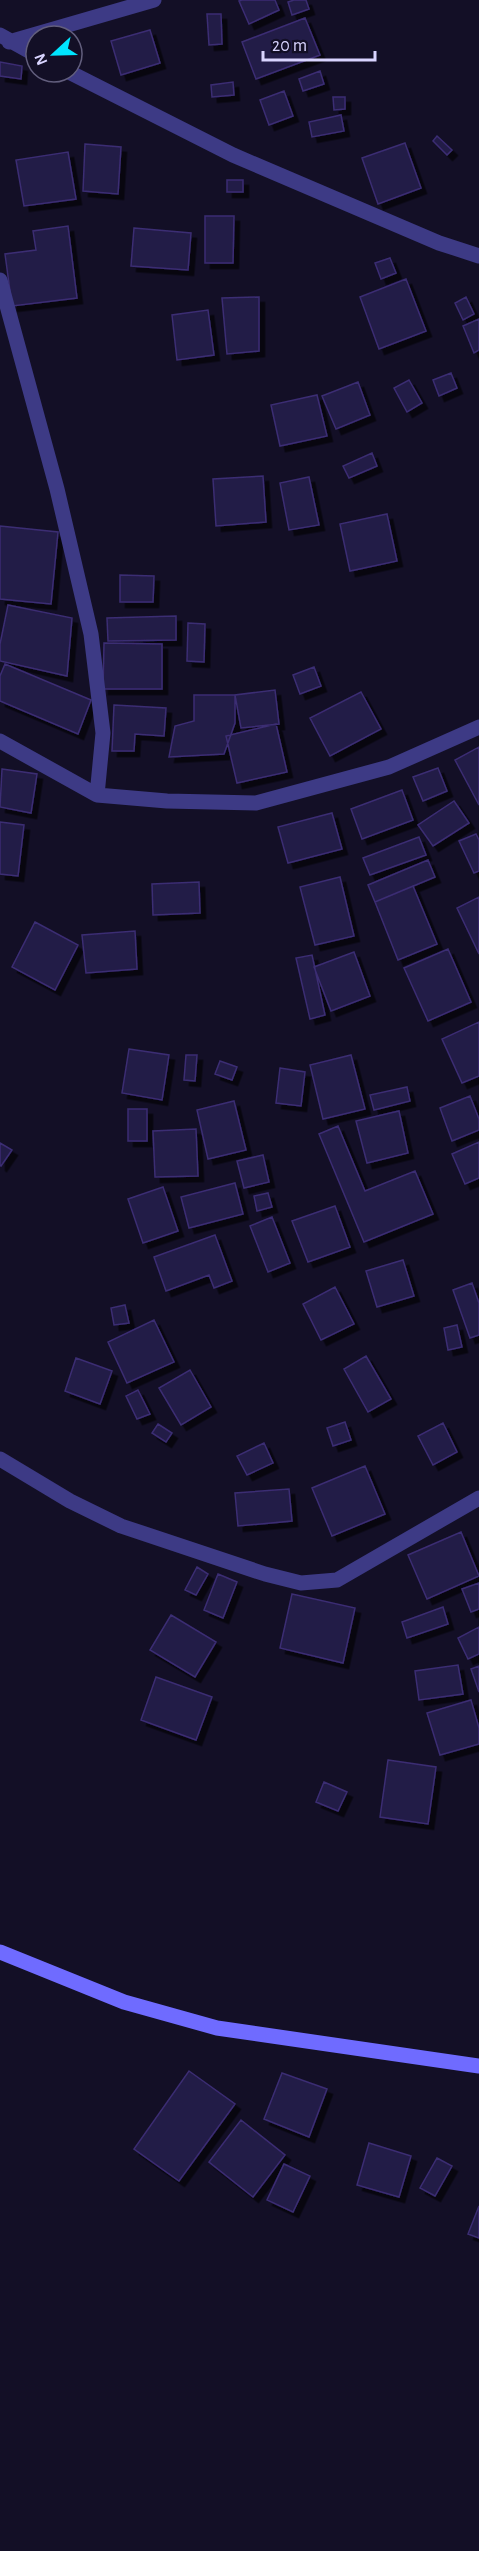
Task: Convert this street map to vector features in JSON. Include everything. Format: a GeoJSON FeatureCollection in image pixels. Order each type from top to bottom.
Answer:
{"type":"FeatureCollection","features":[{"type":"Feature","properties":{"kind":"main road"},"geometry":{"type":"LineString","coordinates":[[0,1952],[124,2002],[218,2028],[479,2066]]}},
{"type":"Feature","properties":{"kind":"street"},"geometry":{"type":"LineString","coordinates":[[4,38],[154,0]]}},
{"type":"Feature","properties":{"kind":"street"},"geometry":{"type":"LineString","coordinates":[[4,38],[24,49]]}},
{"type":"Feature","properties":{"kind":"street"},"geometry":{"type":"LineString","coordinates":[[84,80],[233,155],[439,243],[479,256]]}},
{"type":"Feature","properties":{"kind":"street"},"geometry":{"type":"LineString","coordinates":[[0,280],[57,489],[91,634],[103,733],[97,795]]}},
{"type":"Feature","properties":{"kind":"street"},"geometry":{"type":"LineString","coordinates":[[0,741],[97,795],[166,801],[256,803],[389,767],[479,727]]}},
{"type":"Feature","properties":{"kind":"street"},"geometry":{"type":"LineString","coordinates":[[0,1460],[70,1501],[121,1526],[265,1574],[301,1583],[337,1580],[479,1498]]}},
{"type":"Feature","properties":{"kind":"building"},"geometry":{"type":"Polygon","coordinates":[[[275,0],[279,10],[249,24],[239,1],[275,0]]]}},
{"type":"Feature","properties":{"kind":"building"},"geometry":{"type":"Polygon","coordinates":[[[306,0],[309,9],[292,15],[288,2],[306,0]]]}},
{"type":"Feature","properties":{"kind":"building"},"geometry":{"type":"Polygon","coordinates":[[[207,14],[221,14],[222,44],[209,45],[207,14]]]}},
{"type":"Feature","properties":{"kind":"building"},"geometry":{"type":"Polygon","coordinates":[[[305,18],[320,55],[256,79],[242,42],[305,18]]]}},
{"type":"Feature","properties":{"kind":"building"},"geometry":{"type":"Polygon","coordinates":[[[150,30],[160,63],[121,75],[111,41],[150,30]]]}},
{"type":"Feature","properties":{"kind":"building"},"geometry":{"type":"Polygon","coordinates":[[[0,62],[22,66],[21,79],[0,76],[0,62]]]}},
{"type":"Feature","properties":{"kind":"building"},"geometry":{"type":"Polygon","coordinates":[[[320,71],[324,84],[303,91],[299,79],[320,71]]]}},
{"type":"Feature","properties":{"kind":"building"},"geometry":{"type":"Polygon","coordinates":[[[233,82],[234,95],[212,97],[211,85],[233,82]]]}},
{"type":"Feature","properties":{"kind":"building"},"geometry":{"type":"Polygon","coordinates":[[[284,91],[293,116],[269,125],[260,100],[284,91]]]}},
{"type":"Feature","properties":{"kind":"building"},"geometry":{"type":"Polygon","coordinates":[[[333,97],[345,97],[345,109],[334,110],[333,97]]]}},
{"type":"Feature","properties":{"kind":"building"},"geometry":{"type":"Polygon","coordinates":[[[341,115],[344,131],[312,137],[309,122],[341,115]]]}},
{"type":"Feature","properties":{"kind":"building"},"geometry":{"type":"Polygon","coordinates":[[[437,136],[452,150],[447,155],[433,141],[437,136]]]}},
{"type":"Feature","properties":{"kind":"building"},"geometry":{"type":"Polygon","coordinates":[[[405,143],[421,188],[378,204],[362,158],[405,143]]]}},
{"type":"Feature","properties":{"kind":"building"},"geometry":{"type":"Polygon","coordinates":[[[85,144],[121,147],[118,194],[83,191],[85,144]]]}},
{"type":"Feature","properties":{"kind":"building"},"geometry":{"type":"Polygon","coordinates":[[[68,152],[76,199],[24,206],[16,160],[68,152]]]}},
{"type":"Feature","properties":{"kind":"building"},"geometry":{"type":"Polygon","coordinates":[[[227,180],[243,180],[243,192],[227,192],[227,180]]]}},
{"type":"Feature","properties":{"kind":"building"},"geometry":{"type":"Polygon","coordinates":[[[205,216],[234,216],[233,263],[205,263],[205,216]]]}},
{"type":"Feature","properties":{"kind":"building"},"geometry":{"type":"Polygon","coordinates":[[[68,226],[77,298],[12,306],[5,254],[36,250],[33,231],[68,226]]]}},
{"type":"Feature","properties":{"kind":"building"},"geometry":{"type":"Polygon","coordinates":[[[134,228],[191,233],[188,270],[131,266],[134,228]]]}},
{"type":"Feature","properties":{"kind":"building"},"geometry":{"type":"Polygon","coordinates":[[[390,258],[396,273],[381,279],[375,263],[390,258]]]}},
{"type":"Feature","properties":{"kind":"building"},"geometry":{"type":"Polygon","coordinates":[[[406,279],[426,331],[379,349],[360,297],[406,279]]]}},
{"type":"Feature","properties":{"kind":"building"},"geometry":{"type":"Polygon","coordinates":[[[259,297],[259,351],[227,354],[222,298],[259,297]]]}},
{"type":"Feature","properties":{"kind":"building"},"geometry":{"type":"Polygon","coordinates":[[[466,297],[474,314],[463,320],[455,303],[466,297]]]}},
{"type":"Feature","properties":{"kind":"building"},"geometry":{"type":"Polygon","coordinates":[[[208,310],[214,355],[177,360],[172,315],[208,310]]]}},
{"type":"Feature","properties":{"kind":"building"},"geometry":{"type":"Polygon","coordinates":[[[479,319],[479,350],[474,353],[463,326],[479,319]]]}},
{"type":"Feature","properties":{"kind":"building"},"geometry":{"type":"Polygon","coordinates":[[[451,373],[457,388],[439,396],[433,380],[451,373]]]}},
{"type":"Feature","properties":{"kind":"building"},"geometry":{"type":"Polygon","coordinates":[[[409,380],[422,403],[407,412],[394,388],[409,380]]]}},
{"type":"Feature","properties":{"kind":"building"},"geometry":{"type":"Polygon","coordinates":[[[358,382],[370,415],[336,429],[322,396],[358,382]]]}},
{"type":"Feature","properties":{"kind":"building"},"geometry":{"type":"Polygon","coordinates":[[[317,395],[327,436],[280,446],[271,405],[317,395]]]}},
{"type":"Feature","properties":{"kind":"building"},"geometry":{"type":"Polygon","coordinates":[[[372,453],[377,466],[349,478],[343,466],[372,453]]]}},
{"type":"Feature","properties":{"kind":"building"},"geometry":{"type":"Polygon","coordinates":[[[263,476],[266,522],[216,526],[213,479],[263,476]]]}},
{"type":"Feature","properties":{"kind":"building"},"geometry":{"type":"Polygon","coordinates":[[[309,477],[319,525],[289,530],[280,483],[309,477]]]}},
{"type":"Feature","properties":{"kind":"building"},"geometry":{"type":"Polygon","coordinates":[[[387,514],[397,561],[350,571],[340,524],[387,514]]]}},
{"type":"Feature","properties":{"kind":"building"},"geometry":{"type":"Polygon","coordinates":[[[0,526],[58,532],[51,604],[0,599],[0,526]]]}},
{"type":"Feature","properties":{"kind":"building"},"geometry":{"type":"Polygon","coordinates":[[[120,575],[154,576],[153,602],[120,602],[120,575]]]}},
{"type":"Feature","properties":{"kind":"building"},"geometry":{"type":"Polygon","coordinates":[[[8,605],[72,618],[67,676],[0,661],[0,644],[8,605]]]}},
{"type":"Feature","properties":{"kind":"building"},"geometry":{"type":"Polygon","coordinates":[[[176,616],[176,640],[108,641],[107,618],[176,616]]]}},
{"type":"Feature","properties":{"kind":"building"},"geometry":{"type":"Polygon","coordinates":[[[188,623],[205,624],[204,662],[187,661],[188,623]]]}},
{"type":"Feature","properties":{"kind":"building"},"geometry":{"type":"Polygon","coordinates":[[[104,643],[162,644],[162,689],[103,689],[104,643]]]}},
{"type":"Feature","properties":{"kind":"building"},"geometry":{"type":"Polygon","coordinates":[[[5,664],[91,700],[78,734],[0,701],[0,676],[5,664]]]}},
{"type":"Feature","properties":{"kind":"building"},"geometry":{"type":"Polygon","coordinates":[[[314,667],[321,686],[300,694],[293,675],[314,667]]]}},
{"type":"Feature","properties":{"kind":"building"},"geometry":{"type":"Polygon","coordinates":[[[275,690],[279,724],[241,728],[235,695],[275,690]]]}},
{"type":"Feature","properties":{"kind":"building"},"geometry":{"type":"Polygon","coordinates":[[[361,692],[381,729],[330,756],[310,718],[361,692]]]}},
{"type":"Feature","properties":{"kind":"building"},"geometry":{"type":"Polygon","coordinates":[[[194,695],[235,695],[235,723],[224,754],[169,757],[175,726],[194,721],[194,695]]]}},
{"type":"Feature","properties":{"kind":"building"},"geometry":{"type":"Polygon","coordinates":[[[114,705],[166,708],[164,736],[135,734],[134,751],[112,751],[114,705]]]}},
{"type":"Feature","properties":{"kind":"building"},"geometry":{"type":"Polygon","coordinates":[[[276,724],[287,772],[237,783],[226,736],[276,724]]]}},
{"type":"Feature","properties":{"kind":"building"},"geometry":{"type":"Polygon","coordinates":[[[479,747],[479,805],[455,760],[479,747]]]}},
{"type":"Feature","properties":{"kind":"building"},"geometry":{"type":"Polygon","coordinates":[[[438,768],[447,791],[423,801],[413,777],[438,768]]]}},
{"type":"Feature","properties":{"kind":"building"},"geometry":{"type":"Polygon","coordinates":[[[2,769],[37,774],[31,813],[0,807],[2,769]]]}},
{"type":"Feature","properties":{"kind":"building"},"geometry":{"type":"Polygon","coordinates":[[[402,790],[413,820],[362,839],[351,809],[402,790]]]}},
{"type":"Feature","properties":{"kind":"building"},"geometry":{"type":"Polygon","coordinates":[[[454,801],[469,823],[433,846],[418,825],[454,801]]]}},
{"type":"Feature","properties":{"kind":"building"},"geometry":{"type":"Polygon","coordinates":[[[332,813],[342,849],[288,863],[278,827],[332,813]]]}},
{"type":"Feature","properties":{"kind":"building"},"geometry":{"type":"Polygon","coordinates":[[[0,822],[24,825],[18,876],[0,874],[0,822]]]}},
{"type":"Feature","properties":{"kind":"building"},"geometry":{"type":"Polygon","coordinates":[[[476,834],[479,840],[479,871],[474,873],[459,841],[476,834]]]}},
{"type":"Feature","properties":{"kind":"building"},"geometry":{"type":"Polygon","coordinates":[[[419,837],[426,855],[370,875],[363,858],[419,837]]]}},
{"type":"Feature","properties":{"kind":"building"},"geometry":{"type":"Polygon","coordinates":[[[428,860],[435,877],[375,902],[368,885],[428,860]]]}},
{"type":"Feature","properties":{"kind":"building"},"geometry":{"type":"Polygon","coordinates":[[[340,877],[354,936],[315,945],[300,887],[340,877]]]}},
{"type":"Feature","properties":{"kind":"building"},"geometry":{"type":"Polygon","coordinates":[[[199,882],[200,913],[153,915],[152,884],[199,882]]]}},
{"type":"Feature","properties":{"kind":"building"},"geometry":{"type":"Polygon","coordinates":[[[413,886],[437,944],[398,960],[375,902],[413,886]]]}},
{"type":"Feature","properties":{"kind":"building"},"geometry":{"type":"Polygon","coordinates":[[[479,897],[479,954],[457,908],[479,897]]]}},
{"type":"Feature","properties":{"kind":"building"},"geometry":{"type":"Polygon","coordinates":[[[35,922],[78,945],[55,990],[12,967],[35,922]]]}},
{"type":"Feature","properties":{"kind":"building"},"geometry":{"type":"Polygon","coordinates":[[[135,931],[137,969],[86,973],[82,935],[135,931]]]}},
{"type":"Feature","properties":{"kind":"building"},"geometry":{"type":"Polygon","coordinates":[[[448,949],[471,1002],[428,1021],[404,968],[448,949]]]}},
{"type":"Feature","properties":{"kind":"building"},"geometry":{"type":"Polygon","coordinates":[[[354,952],[370,996],[331,1011],[314,967],[354,952]]]}},
{"type":"Feature","properties":{"kind":"building"},"geometry":{"type":"Polygon","coordinates":[[[312,955],[325,1015],[310,1019],[296,958],[312,955]]]}},
{"type":"Feature","properties":{"kind":"building"},"geometry":{"type":"Polygon","coordinates":[[[479,1022],[479,1076],[462,1083],[442,1039],[479,1022]]]}},
{"type":"Feature","properties":{"kind":"building"},"geometry":{"type":"Polygon","coordinates":[[[129,1049],[169,1055],[162,1100],[122,1093],[129,1049]]]}},
{"type":"Feature","properties":{"kind":"building"},"geometry":{"type":"Polygon","coordinates":[[[186,1055],[197,1055],[195,1081],[184,1080],[186,1055]]]}},
{"type":"Feature","properties":{"kind":"building"},"geometry":{"type":"Polygon","coordinates":[[[351,1055],[365,1109],[323,1119],[310,1065],[351,1055]]]}},
{"type":"Feature","properties":{"kind":"building"},"geometry":{"type":"Polygon","coordinates":[[[220,1061],[237,1067],[232,1080],[215,1074],[220,1061]]]}},
{"type":"Feature","properties":{"kind":"building"},"geometry":{"type":"Polygon","coordinates":[[[280,1068],[305,1072],[301,1106],[276,1103],[280,1068]]]}},
{"type":"Feature","properties":{"kind":"building"},"geometry":{"type":"Polygon","coordinates":[[[407,1087],[410,1101],[374,1110],[370,1095],[407,1087]]]}},
{"type":"Feature","properties":{"kind":"building"},"geometry":{"type":"Polygon","coordinates":[[[470,1096],[479,1119],[479,1130],[452,1141],[440,1108],[470,1096]]]}},
{"type":"Feature","properties":{"kind":"building"},"geometry":{"type":"Polygon","coordinates":[[[234,1101],[246,1150],[208,1159],[197,1110],[234,1101]]]}},
{"type":"Feature","properties":{"kind":"building"},"geometry":{"type":"Polygon","coordinates":[[[128,1109],[147,1109],[147,1141],[128,1141],[128,1109]]]}},
{"type":"Feature","properties":{"kind":"building"},"geometry":{"type":"Polygon","coordinates":[[[399,1111],[408,1153],[367,1163],[356,1121],[399,1111]]]}},
{"type":"Feature","properties":{"kind":"building"},"geometry":{"type":"Polygon","coordinates":[[[338,1126],[365,1191],[415,1171],[433,1214],[364,1242],[319,1134],[338,1126]]]}},
{"type":"Feature","properties":{"kind":"building"},"geometry":{"type":"Polygon","coordinates":[[[196,1129],[198,1176],[155,1177],[153,1131],[196,1129]]]}},
{"type":"Feature","properties":{"kind":"building"},"geometry":{"type":"Polygon","coordinates":[[[479,1142],[479,1178],[465,1184],[452,1154],[479,1142]]]}},
{"type":"Feature","properties":{"kind":"building"},"geometry":{"type":"Polygon","coordinates":[[[0,1143],[12,1150],[1,1166],[0,1165],[0,1143]]]}},
{"type":"Feature","properties":{"kind":"building"},"geometry":{"type":"Polygon","coordinates":[[[263,1155],[269,1182],[244,1188],[237,1161],[263,1155]]]}},
{"type":"Feature","properties":{"kind":"building"},"geometry":{"type":"Polygon","coordinates":[[[235,1183],[243,1214],[189,1228],[181,1197],[235,1183]]]}},
{"type":"Feature","properties":{"kind":"building"},"geometry":{"type":"Polygon","coordinates":[[[163,1187],[178,1231],[143,1243],[128,1199],[163,1187]]]}},
{"type":"Feature","properties":{"kind":"building"},"geometry":{"type":"Polygon","coordinates":[[[268,1193],[272,1207],[257,1211],[254,1196],[268,1193]]]}},
{"type":"Feature","properties":{"kind":"building"},"geometry":{"type":"Polygon","coordinates":[[[335,1206],[350,1247],[308,1262],[292,1221],[335,1206]]]}},
{"type":"Feature","properties":{"kind":"building"},"geometry":{"type":"Polygon","coordinates":[[[272,1217],[290,1263],[268,1272],[250,1226],[272,1217]]]}},
{"type":"Feature","properties":{"kind":"building"},"geometry":{"type":"Polygon","coordinates":[[[215,1235],[232,1281],[214,1288],[209,1275],[166,1291],[154,1257],[215,1235]]]}},
{"type":"Feature","properties":{"kind":"building"},"geometry":{"type":"Polygon","coordinates":[[[403,1260],[414,1296],[377,1307],[366,1271],[403,1260]]]}},
{"type":"Feature","properties":{"kind":"building"},"geometry":{"type":"Polygon","coordinates":[[[472,1283],[479,1303],[479,1335],[470,1338],[453,1290],[472,1283]]]}},
{"type":"Feature","properties":{"kind":"building"},"geometry":{"type":"Polygon","coordinates":[[[335,1287],[354,1324],[321,1340],[303,1304],[335,1287]]]}},
{"type":"Feature","properties":{"kind":"building"},"geometry":{"type":"Polygon","coordinates":[[[125,1305],[129,1323],[114,1325],[111,1308],[125,1305]]]}},
{"type":"Feature","properties":{"kind":"building"},"geometry":{"type":"Polygon","coordinates":[[[154,1320],[174,1362],[127,1383],[108,1342],[154,1320]]]}},
{"type":"Feature","properties":{"kind":"building"},"geometry":{"type":"Polygon","coordinates":[[[457,1325],[462,1347],[448,1350],[444,1328],[457,1325]]]}},
{"type":"Feature","properties":{"kind":"building"},"geometry":{"type":"Polygon","coordinates":[[[366,1356],[391,1399],[368,1412],[344,1369],[366,1356]]]}},
{"type":"Feature","properties":{"kind":"building"},"geometry":{"type":"Polygon","coordinates":[[[76,1358],[112,1371],[100,1404],[65,1391],[76,1358]]]}},
{"type":"Feature","properties":{"kind":"building"},"geometry":{"type":"Polygon","coordinates":[[[190,1370],[211,1407],[181,1425],[159,1388],[190,1370]]]}},
{"type":"Feature","properties":{"kind":"building"},"geometry":{"type":"Polygon","coordinates":[[[138,1390],[150,1414],[137,1419],[126,1396],[138,1390]]]}},
{"type":"Feature","properties":{"kind":"building"},"geometry":{"type":"Polygon","coordinates":[[[345,1422],[351,1440],[333,1446],[327,1428],[345,1422]]]}},
{"type":"Feature","properties":{"kind":"building"},"geometry":{"type":"Polygon","coordinates":[[[443,1423],[457,1452],[433,1465],[418,1436],[443,1423]]]}},
{"type":"Feature","properties":{"kind":"building"},"geometry":{"type":"Polygon","coordinates":[[[158,1424],[172,1433],[166,1442],[152,1433],[158,1424]]]}},
{"type":"Feature","properties":{"kind":"building"},"geometry":{"type":"Polygon","coordinates":[[[264,1443],[273,1463],[247,1475],[237,1456],[264,1443]]]}},
{"type":"Feature","properties":{"kind":"building"},"geometry":{"type":"Polygon","coordinates":[[[365,1466],[385,1514],[332,1536],[312,1488],[365,1466]]]}},
{"type":"Feature","properties":{"kind":"building"},"geometry":{"type":"Polygon","coordinates":[[[289,1489],[292,1521],[238,1526],[235,1493],[289,1489]]]}},
{"type":"Feature","properties":{"kind":"building"},"geometry":{"type":"Polygon","coordinates":[[[461,1532],[479,1576],[427,1599],[408,1555],[461,1532]]]}},
{"type":"Feature","properties":{"kind":"building"},"geometry":{"type":"Polygon","coordinates":[[[197,1567],[208,1574],[196,1595],[185,1590],[197,1567]]]}},
{"type":"Feature","properties":{"kind":"building"},"geometry":{"type":"Polygon","coordinates":[[[218,1574],[237,1582],[223,1618],[204,1610],[218,1574]]]}},
{"type":"Feature","properties":{"kind":"building"},"geometry":{"type":"Polygon","coordinates":[[[479,1583],[479,1609],[471,1612],[462,1589],[479,1583]]]}},
{"type":"Feature","properties":{"kind":"building"},"geometry":{"type":"Polygon","coordinates":[[[292,1594],[355,1608],[343,1663],[280,1648],[292,1594]]]}},
{"type":"Feature","properties":{"kind":"building"},"geometry":{"type":"Polygon","coordinates":[[[443,1607],[448,1624],[407,1638],[402,1622],[443,1607]]]}},
{"type":"Feature","properties":{"kind":"building"},"geometry":{"type":"Polygon","coordinates":[[[171,1615],[216,1642],[195,1677],[150,1650],[171,1615]]]}},
{"type":"Feature","properties":{"kind":"building"},"geometry":{"type":"Polygon","coordinates":[[[479,1627],[479,1654],[468,1659],[458,1638],[479,1627]]]}},
{"type":"Feature","properties":{"kind":"building"},"geometry":{"type":"Polygon","coordinates":[[[458,1665],[463,1694],[419,1700],[415,1671],[458,1665]]]}},
{"type":"Feature","properties":{"kind":"building"},"geometry":{"type":"Polygon","coordinates":[[[479,1666],[479,1692],[471,1669],[479,1666]]]}},
{"type":"Feature","properties":{"kind":"building"},"geometry":{"type":"Polygon","coordinates":[[[156,1677],[212,1697],[196,1740],[141,1720],[156,1677]]]}},
{"type":"Feature","properties":{"kind":"building"},"geometry":{"type":"Polygon","coordinates":[[[471,1700],[479,1728],[479,1744],[440,1755],[427,1713],[471,1700]]]}},
{"type":"Feature","properties":{"kind":"building"},"geometry":{"type":"Polygon","coordinates":[[[388,1760],[436,1767],[428,1824],[380,1817],[388,1760]]]}},
{"type":"Feature","properties":{"kind":"building"},"geometry":{"type":"Polygon","coordinates":[[[324,1782],[347,1792],[338,1811],[316,1802],[324,1782]]]}},
{"type":"Feature","properties":{"kind":"building"},"geometry":{"type":"Polygon","coordinates":[[[189,2071],[235,2104],[179,2181],[134,2149],[189,2071]]]}},
{"type":"Feature","properties":{"kind":"building"},"geometry":{"type":"Polygon","coordinates":[[[282,2073],[327,2089],[309,2137],[264,2119],[282,2073]]]}},
{"type":"Feature","properties":{"kind":"building"},"geometry":{"type":"Polygon","coordinates":[[[241,2120],[285,2155],[253,2197],[209,2162],[241,2120]]]}},
{"type":"Feature","properties":{"kind":"building"},"geometry":{"type":"Polygon","coordinates":[[[369,2143],[411,2156],[399,2197],[357,2185],[369,2143]]]}},
{"type":"Feature","properties":{"kind":"building"},"geometry":{"type":"Polygon","coordinates":[[[437,2158],[452,2166],[435,2196],[420,2188],[437,2158]]]}},
{"type":"Feature","properties":{"kind":"building"},"geometry":{"type":"Polygon","coordinates":[[[284,2164],[310,2176],[293,2212],[267,2200],[284,2164]]]}},
{"type":"Feature","properties":{"kind":"building"},"geometry":{"type":"Polygon","coordinates":[[[479,2206],[479,2238],[468,2234],[479,2206]]]}}]}
